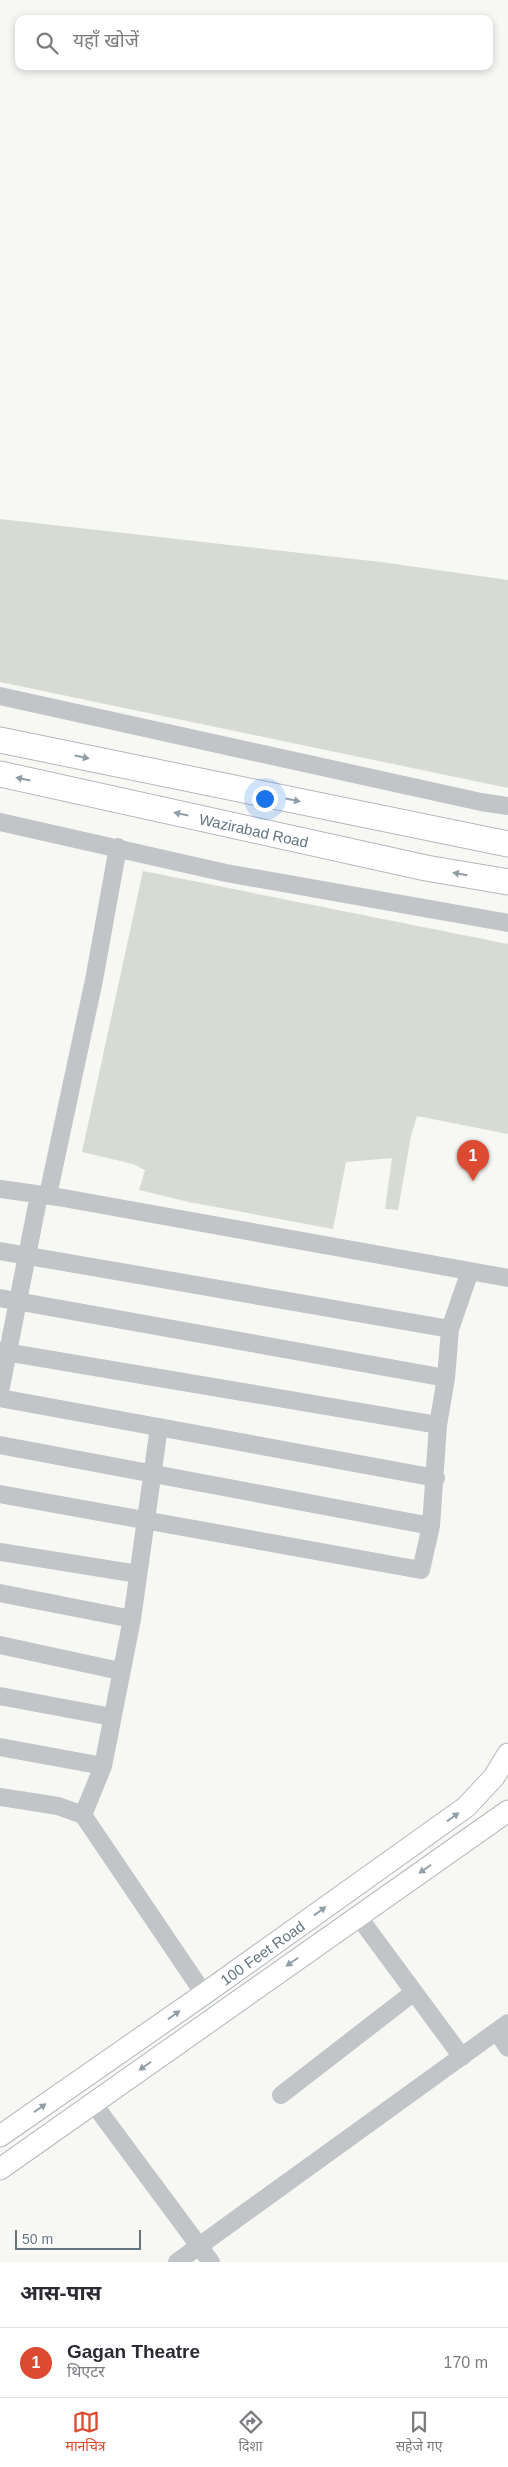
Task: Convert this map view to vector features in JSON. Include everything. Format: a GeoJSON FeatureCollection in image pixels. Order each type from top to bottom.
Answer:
{"type":"FeatureCollection","features":[{"type":"Feature","properties":{"kind":"highway"},"geometry":{"type":"LineString","coordinates":[[0,740],[508,844]]}},
{"type":"Feature","properties":{"kind":"highway","name":"Wazirabad Road"},"geometry":{"type":"LineString","coordinates":[[0,774],[426,868],[508,882]]}},
{"type":"Feature","properties":{"kind":"main road"},"geometry":{"type":"LineString","coordinates":[[508,1754],[503,1769],[508,1788]]}},
{"type":"Feature","properties":{"kind":"main road","name":"100 Feet Road"},"geometry":{"type":"LineString","coordinates":[[0,2136],[204,1994],[466,1807],[494,1777],[508,1754]]}},
{"type":"Feature","properties":{"kind":"main road","name":"100 Feet Road"},"geometry":{"type":"LineString","coordinates":[[0,2169],[508,1811]]}},
{"type":"Feature","properties":{"kind":"street"},"geometry":{"type":"LineString","coordinates":[[0,696],[481,802],[508,806]]}},
{"type":"Feature","properties":{"kind":"street"},"geometry":{"type":"LineString","coordinates":[[0,822],[118,847],[226,873],[508,923]]}},
{"type":"Feature","properties":{"kind":"street"},"geometry":{"type":"LineString","coordinates":[[0,1392],[4,1351],[44,1195],[94,980],[118,847]]}},
{"type":"Feature","properties":{"kind":"street"},"geometry":{"type":"LineString","coordinates":[[0,1189],[44,1195],[508,1278]]}},
{"type":"Feature","properties":{"kind":"street"},"geometry":{"type":"LineString","coordinates":[[0,1251],[450,1329]]}},
{"type":"Feature","properties":{"kind":"street"},"geometry":{"type":"LineString","coordinates":[[0,1494],[421,1570],[431,1526],[436,1478],[438,1425],[446,1378],[450,1329],[470,1271]]}},
{"type":"Feature","properties":{"kind":"street"},"geometry":{"type":"LineString","coordinates":[[0,1298],[446,1378]]}},
{"type":"Feature","properties":{"kind":"street"},"geometry":{"type":"LineString","coordinates":[[4,1351],[438,1425]]}},
{"type":"Feature","properties":{"kind":"street"},"geometry":{"type":"LineString","coordinates":[[0,1398],[436,1478]]}},
{"type":"Feature","properties":{"kind":"street"},"geometry":{"type":"LineString","coordinates":[[83,1815],[103,1766],[120,1671],[132,1619],[159,1427]]}},
{"type":"Feature","properties":{"kind":"street"},"geometry":{"type":"LineString","coordinates":[[0,1445],[431,1526]]}},
{"type":"Feature","properties":{"kind":"street"},"geometry":{"type":"LineString","coordinates":[[0,1552],[138,1574]]}},
{"type":"Feature","properties":{"kind":"street"},"geometry":{"type":"LineString","coordinates":[[0,1593],[132,1619]]}},
{"type":"Feature","properties":{"kind":"street"},"geometry":{"type":"LineString","coordinates":[[0,1645],[120,1671]]}},
{"type":"Feature","properties":{"kind":"street"},"geometry":{"type":"LineString","coordinates":[[0,1696],[112,1717]]}},
{"type":"Feature","properties":{"kind":"street"},"geometry":{"type":"LineString","coordinates":[[0,1747],[103,1766]]}},
{"type":"Feature","properties":{"kind":"street"},"geometry":{"type":"LineString","coordinates":[[0,1797],[58,1806],[83,1815],[204,1994]]}},
{"type":"Feature","properties":{"kind":"street"},"geometry":{"type":"LineString","coordinates":[[358,1916],[462,2057]]}},
{"type":"Feature","properties":{"kind":"street"},"geometry":{"type":"LineString","coordinates":[[282,2095],[414,1992]]}},
{"type":"Feature","properties":{"kind":"street"},"geometry":{"type":"LineString","coordinates":[[177,2262],[502,2027],[508,2048]]}},
{"type":"Feature","properties":{"kind":"street"},"geometry":{"type":"LineString","coordinates":[[93,2103],[211,2262]]}},
{"type":"Feature","properties":{"kind":"shaded area"},"geometry":{"type":"Polygon","coordinates":[[[0,519],[381,562],[508,580],[508,788],[0,682],[0,519]]]}},
{"type":"Feature","properties":{"kind":"shaded area"},"geometry":{"type":"Polygon","coordinates":[[[143,871],[508,944],[508,1134],[417,1116],[411,1136],[398,1210],[385,1209],[392,1158],[346,1162],[333,1229],[189,1202],[139,1190],[145,1170],[133,1164],[82,1152],[143,871]]]}},
{"type":"Feature","properties":{"kind":"place","name":"Gagan Theatre"},"geometry":{"type":"Point","coordinates":[473,1181]}}]}
